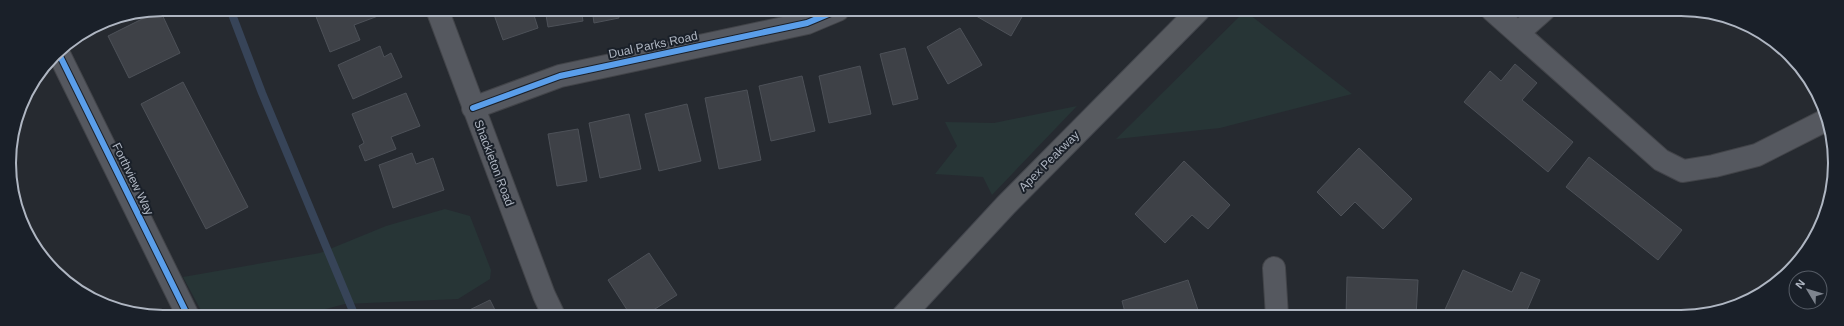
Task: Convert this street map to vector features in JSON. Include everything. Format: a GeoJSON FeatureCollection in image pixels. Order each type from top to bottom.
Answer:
{"type":"FeatureCollection","features":[{"type":"Feature","properties":{"kind":"main road","name":"Apex Peakway"},"geometry":{"type":"LineString","coordinates":[[909,310],[1006,205],[1192,16]]}},
{"type":"Feature","properties":{"kind":"street","name":"Shackleton Road"},"geometry":{"type":"LineString","coordinates":[[440,16],[544,296],[551,310]]}},
{"type":"Feature","properties":{"kind":"street","name":"Dual Parks Road"},"geometry":{"type":"LineString","coordinates":[[474,108],[560,76],[806,23],[823,16]]}},
{"type":"Feature","properties":{"kind":"street"},"geometry":{"type":"LineString","coordinates":[[1499,16],[1661,160],[1682,171],[1714,166],[1757,155],[1822,122]]}},
{"type":"Feature","properties":{"kind":"street"},"geometry":{"type":"LineString","coordinates":[[1518,33],[1537,16]]}},
{"type":"Feature","properties":{"kind":"street","name":"Forthview Way"},"geometry":{"type":"LineString","coordinates":[[61,57],[185,310]]}},
{"type":"Feature","properties":{"kind":"street"},"geometry":{"type":"LineString","coordinates":[[1274,268],[1277,310]]}},
{"type":"Feature","properties":{"kind":"shaded area"},"geometry":{"type":"Polygon","coordinates":[[[1240,16],[1251,16],[1352,94],[1220,128],[1116,139],[1240,16]]]}},
{"type":"Feature","properties":{"kind":"shaded area"},"geometry":{"type":"Polygon","coordinates":[[[1077,106],[992,195],[983,177],[935,174],[957,146],[945,122],[994,123],[1077,106]]]}},
{"type":"Feature","properties":{"kind":"shaded area"},"geometry":{"type":"Polygon","coordinates":[[[445,209],[470,216],[491,270],[490,279],[458,299],[345,304],[322,310],[201,310],[183,277],[320,253],[386,226],[445,209]]]}},
{"type":"Feature","properties":{"kind":"building"},"geometry":{"type":"Polygon","coordinates":[[[163,16],[180,53],[129,78],[108,36],[147,17],[163,16]]]}},
{"type":"Feature","properties":{"kind":"building"},"geometry":{"type":"Polygon","coordinates":[[[316,16],[378,16],[354,25],[360,40],[330,52],[316,16]]]}},
{"type":"Feature","properties":{"kind":"building"},"geometry":{"type":"Polygon","coordinates":[[[494,16],[534,16],[538,28],[503,40],[494,16]]]}},
{"type":"Feature","properties":{"kind":"building"},"geometry":{"type":"Polygon","coordinates":[[[546,16],[582,16],[583,21],[548,27],[546,16]]]}},
{"type":"Feature","properties":{"kind":"building"},"geometry":{"type":"Polygon","coordinates":[[[593,16],[619,16],[619,18],[594,23],[593,16]]]}},
{"type":"Feature","properties":{"kind":"building"},"geometry":{"type":"Polygon","coordinates":[[[976,16],[1023,16],[1011,36],[976,16]]]}},
{"type":"Feature","properties":{"kind":"building"},"geometry":{"type":"Polygon","coordinates":[[[960,28],[982,65],[948,84],[927,47],[960,28]]]}},
{"type":"Feature","properties":{"kind":"building"},"geometry":{"type":"Polygon","coordinates":[[[380,46],[384,57],[391,53],[402,77],[353,99],[338,65],[380,46]]]}},
{"type":"Feature","properties":{"kind":"building"},"geometry":{"type":"Polygon","coordinates":[[[905,48],[918,99],[893,105],[880,54],[905,48]]]}},
{"type":"Feature","properties":{"kind":"building"},"geometry":{"type":"Polygon","coordinates":[[[1515,64],[1537,83],[1522,100],[1573,142],[1548,172],[1464,102],[1490,71],[1501,81],[1515,64]]]}},
{"type":"Feature","properties":{"kind":"building"},"geometry":{"type":"Polygon","coordinates":[[[860,66],[871,114],[829,123],[819,76],[860,66]]]}},
{"type":"Feature","properties":{"kind":"building"},"geometry":{"type":"Polygon","coordinates":[[[802,76],[815,131],[771,141],[759,86],[802,76]]]}},
{"type":"Feature","properties":{"kind":"building"},"geometry":{"type":"Polygon","coordinates":[[[183,82],[248,207],[206,229],[141,104],[183,82]]]}},
{"type":"Feature","properties":{"kind":"building"},"geometry":{"type":"Polygon","coordinates":[[[747,90],[761,160],[719,169],[705,98],[747,90]]]}},
{"type":"Feature","properties":{"kind":"building"},"geometry":{"type":"Polygon","coordinates":[[[406,93],[420,126],[391,137],[396,149],[365,161],[359,146],[364,143],[352,114],[406,93]]]}},
{"type":"Feature","properties":{"kind":"building"},"geometry":{"type":"Polygon","coordinates":[[[687,104],[701,161],[659,171],[645,114],[687,104]]]}},
{"type":"Feature","properties":{"kind":"building"},"geometry":{"type":"Polygon","coordinates":[[[629,114],[641,169],[600,178],[589,123],[629,114]]]}},
{"type":"Feature","properties":{"kind":"building"},"geometry":{"type":"Polygon","coordinates":[[[578,129],[587,181],[557,186],[548,134],[578,129]]]}},
{"type":"Feature","properties":{"kind":"building"},"geometry":{"type":"Polygon","coordinates":[[[1359,148],[1412,199],[1383,229],[1355,202],[1341,216],[1317,192],[1359,148]]]}},
{"type":"Feature","properties":{"kind":"building"},"geometry":{"type":"Polygon","coordinates":[[[412,153],[416,164],[433,158],[444,190],[393,208],[379,165],[412,153]]]}},
{"type":"Feature","properties":{"kind":"building"},"geometry":{"type":"Polygon","coordinates":[[[1589,157],[1682,230],[1658,260],[1566,187],[1589,157]]]}},
{"type":"Feature","properties":{"kind":"building"},"geometry":{"type":"Polygon","coordinates":[[[1184,161],[1230,205],[1208,229],[1192,215],[1165,243],[1135,214],[1184,161]]]}},
{"type":"Feature","properties":{"kind":"building"},"geometry":{"type":"Polygon","coordinates":[[[649,253],[677,295],[653,310],[627,310],[608,280],[649,253]]]}},
{"type":"Feature","properties":{"kind":"building"},"geometry":{"type":"Polygon","coordinates":[[[1463,270],[1512,292],[1521,272],[1540,280],[1527,310],[1445,310],[1463,270]]]}},
{"type":"Feature","properties":{"kind":"building"},"geometry":{"type":"Polygon","coordinates":[[[1347,277],[1418,280],[1416,310],[1346,310],[1347,277]]]}},
{"type":"Feature","properties":{"kind":"building"},"geometry":{"type":"Polygon","coordinates":[[[1188,280],[1198,310],[1124,310],[1122,301],[1188,280]]]}},
{"type":"Feature","properties":{"kind":"building"},"geometry":{"type":"Polygon","coordinates":[[[490,300],[495,310],[469,310],[490,300]]]}},
{"type":"Feature","properties":{"kind":"waterway"},"geometry":{"type":"LineString","coordinates":[[233,16],[262,93],[352,310]]}},
{"type":"Feature","properties":{"kind":"cycle path"},"geometry":{"type":"LineString","coordinates":[[473,108],[560,76],[807,23],[824,16]]}},
{"type":"Feature","properties":{"kind":"cycle path"},"geometry":{"type":"LineString","coordinates":[[61,57],[185,310]]}}]}
